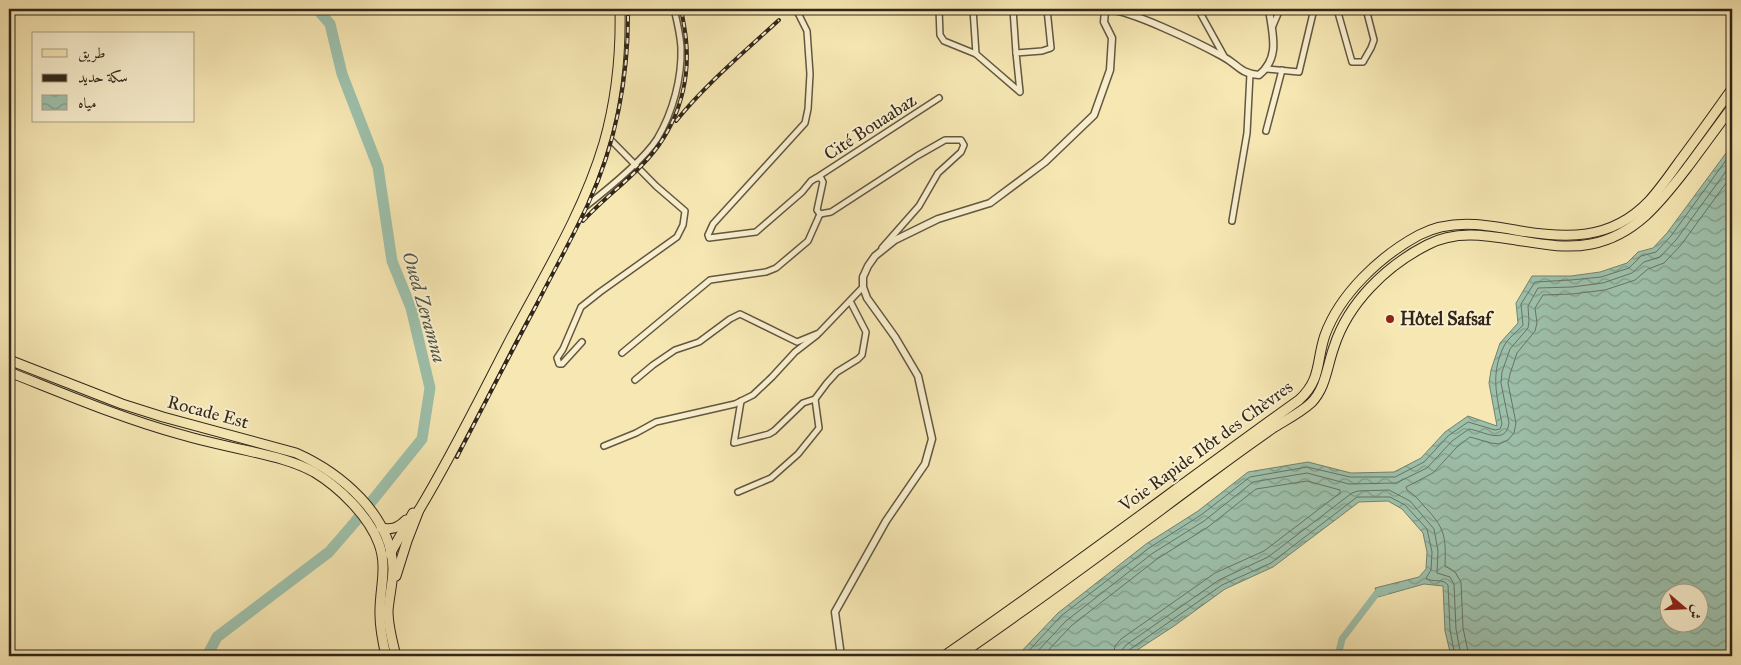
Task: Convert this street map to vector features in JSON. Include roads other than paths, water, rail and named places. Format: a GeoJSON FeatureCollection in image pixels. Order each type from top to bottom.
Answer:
{"type":"FeatureCollection","features":[{"type":"Feature","properties":{"kind":"main road"},"geometry":{"type":"LineString","coordinates":[[386,656],[380,614],[386,551],[417,509],[449,457],[576,213],[591,180],[606,134],[616,73],[620,9]]}},
{"type":"Feature","properties":{"kind":"main road","name":"Voie Rapide Ilôt des Chèvres"},"geometry":{"type":"LineString","coordinates":[[944,656],[1056,578],[1308,392],[1314,382],[1324,337],[1331,320],[1343,301],[1372,270],[1409,241],[1434,229],[1456,224],[1483,225],[1562,236],[1588,234],[1610,228],[1636,213],[1659,190],[1732,89]]}},
{"type":"Feature","properties":{"kind":"main road","name":"Voie Rapide Ilôt des Chèvres"},"geometry":{"type":"LineString","coordinates":[[958,656],[1038,601],[1234,456],[1312,402],[1324,382],[1336,342],[1347,319],[1375,283],[1402,260],[1430,243],[1449,236],[1466,234],[1487,235],[1563,246],[1590,244],[1613,238],[1632,228],[1661,202],[1732,107]]}},
{"type":"Feature","properties":{"kind":"main road","name":"Rocade Est"},"geometry":{"type":"LineString","coordinates":[[9,360],[122,404],[296,453],[323,467],[356,494],[377,527]]}},
{"type":"Feature","properties":{"kind":"main road","name":"Rocade Est"},"geometry":{"type":"LineString","coordinates":[[9,372],[110,411],[178,434],[297,464],[329,482],[377,527]]}},
{"type":"Feature","properties":{"kind":"main road"},"geometry":{"type":"LineString","coordinates":[[396,656],[390,633],[388,611],[393,571],[377,527],[391,529],[397,527],[417,509]]}},
{"type":"Feature","properties":{"kind":"main road"},"geometry":{"type":"LineString","coordinates":[[388,611],[406,541],[417,509]]}},
{"type":"Feature","properties":{"kind":"street"},"geometry":{"type":"LineString","coordinates":[[576,213],[634,164],[656,140],[666,122],[674,100],[681,47],[674,9]]}},
{"type":"Feature","properties":{"kind":"street","name":"Cité Bouaabaz"},"geometry":{"type":"LineString","coordinates":[[796,9],[807,31],[810,74],[808,109],[805,123],[713,224],[708,235],[709,238],[756,232],[802,192],[811,181],[939,98]]}},
{"type":"Feature","properties":{"kind":"street"},"geometry":{"type":"LineString","coordinates":[[939,9],[940,34],[944,41],[976,54],[1020,92],[1013,9]]}},
{"type":"Feature","properties":{"kind":"street"},"geometry":{"type":"LineString","coordinates":[[973,9],[976,54]]}},
{"type":"Feature","properties":{"kind":"street"},"geometry":{"type":"LineString","coordinates":[[1016,53],[1042,51],[1051,48],[1047,9]]}},
{"type":"Feature","properties":{"kind":"street"},"geometry":{"type":"LineString","coordinates":[[875,256],[895,240],[938,219],[990,203],[1045,162],[1094,115],[1110,70],[1112,38],[1104,22],[1102,9],[1114,10],[1145,20],[1224,57],[1246,74],[1259,75],[1267,69],[1274,53],[1269,9]]}},
{"type":"Feature","properties":{"kind":"street"},"geometry":{"type":"LineString","coordinates":[[1198,9],[1224,57]]}},
{"type":"Feature","properties":{"kind":"street"},"geometry":{"type":"LineString","coordinates":[[1271,28],[1280,9]]}},
{"type":"Feature","properties":{"kind":"street"},"geometry":{"type":"LineString","coordinates":[[1267,69],[1299,72],[1314,9]]}},
{"type":"Feature","properties":{"kind":"street"},"geometry":{"type":"LineString","coordinates":[[1337,9],[1352,62],[1363,62],[1374,40],[1366,9]]}},
{"type":"Feature","properties":{"kind":"street"},"geometry":{"type":"LineString","coordinates":[[1266,131],[1282,70]]}},
{"type":"Feature","properties":{"kind":"street"},"geometry":{"type":"LineString","coordinates":[[1232,222],[1247,133],[1250,74]]}},
{"type":"Feature","properties":{"kind":"street"},"geometry":{"type":"LineString","coordinates":[[582,342],[562,364],[559,364],[557,358],[563,349],[581,308],[600,292],[678,237],[683,225],[685,211],[656,186],[606,134]]}},
{"type":"Feature","properties":{"kind":"street"},"geometry":{"type":"LineString","coordinates":[[820,214],[831,212],[945,140],[961,140],[964,145],[961,152],[938,173],[919,206],[875,256],[864,276],[863,287],[867,298],[895,337],[918,376],[932,439],[925,464],[886,521],[835,612],[840,656]]}},
{"type":"Feature","properties":{"kind":"street"},"geometry":{"type":"LineString","coordinates":[[816,178],[823,180],[817,210],[820,214]]}},
{"type":"Feature","properties":{"kind":"street"},"geometry":{"type":"LineString","coordinates":[[622,353],[710,280],[766,272],[776,268],[808,242],[820,214]]}},
{"type":"Feature","properties":{"kind":"street"},"geometry":{"type":"LineString","coordinates":[[604,446],[636,433],[656,422],[718,409],[753,395],[794,352],[819,333],[863,287]]}},
{"type":"Feature","properties":{"kind":"street"},"geometry":{"type":"LineString","coordinates":[[741,401],[734,444],[769,434],[803,402],[815,399],[826,383],[837,372],[862,355],[866,332],[850,301]]}},
{"type":"Feature","properties":{"kind":"street"},"geometry":{"type":"LineString","coordinates":[[635,380],[675,350],[699,342],[730,319],[740,314],[797,342],[819,333]]}},
{"type":"Feature","properties":{"kind":"street"},"geometry":{"type":"LineString","coordinates":[[738,492],[771,478],[798,454],[819,428],[815,399]]}},
{"type":"Feature","properties":{"kind":"water"},"geometry":{"type":"Polygon","coordinates":[[[1732,145],[1732,656],[1451,656],[1445,631],[1443,586],[1424,584],[1378,597],[1375,588],[1419,577],[1426,569],[1427,552],[1423,533],[1402,509],[1388,501],[1359,502],[1273,567],[1225,589],[1128,656],[1017,656],[1058,613],[1146,544],[1198,511],[1248,472],[1308,462],[1351,473],[1394,472],[1421,458],[1445,432],[1468,416],[1497,426],[1489,383],[1491,370],[1500,343],[1518,323],[1516,303],[1532,276],[1571,276],[1600,272],[1627,263],[1638,252],[1653,248],[1667,233],[1732,145]]]}},
{"type":"Feature","properties":{"kind":"waterway","name":"Oued Zeramna"},"geometry":{"type":"LineString","coordinates":[[207,656],[217,637],[329,552],[422,439],[430,388],[411,308],[392,261],[378,167],[342,74],[330,24],[317,9]]}},
{"type":"Feature","properties":{"kind":"waterway"},"geometry":{"type":"LineString","coordinates":[[1338,656],[1342,639],[1377,593],[1386,591]]}},
{"type":"Feature","properties":{"kind":"railway"},"geometry":{"type":"LineString","coordinates":[[457,457],[576,230],[598,181],[619,109],[626,59],[628,9]]}},
{"type":"Feature","properties":{"kind":"railway"},"geometry":{"type":"LineString","coordinates":[[583,221],[654,152],[672,123],[683,91],[686,74],[686,39],[681,9]]}},
{"type":"Feature","properties":{"kind":"railway"},"geometry":{"type":"LineString","coordinates":[[676,121],[713,81],[779,20]]}},
{"type":"Feature","properties":{"kind":"place","name":"Hôtel Safsaf"},"geometry":{"type":"Point","coordinates":[1390,319]}}]}
